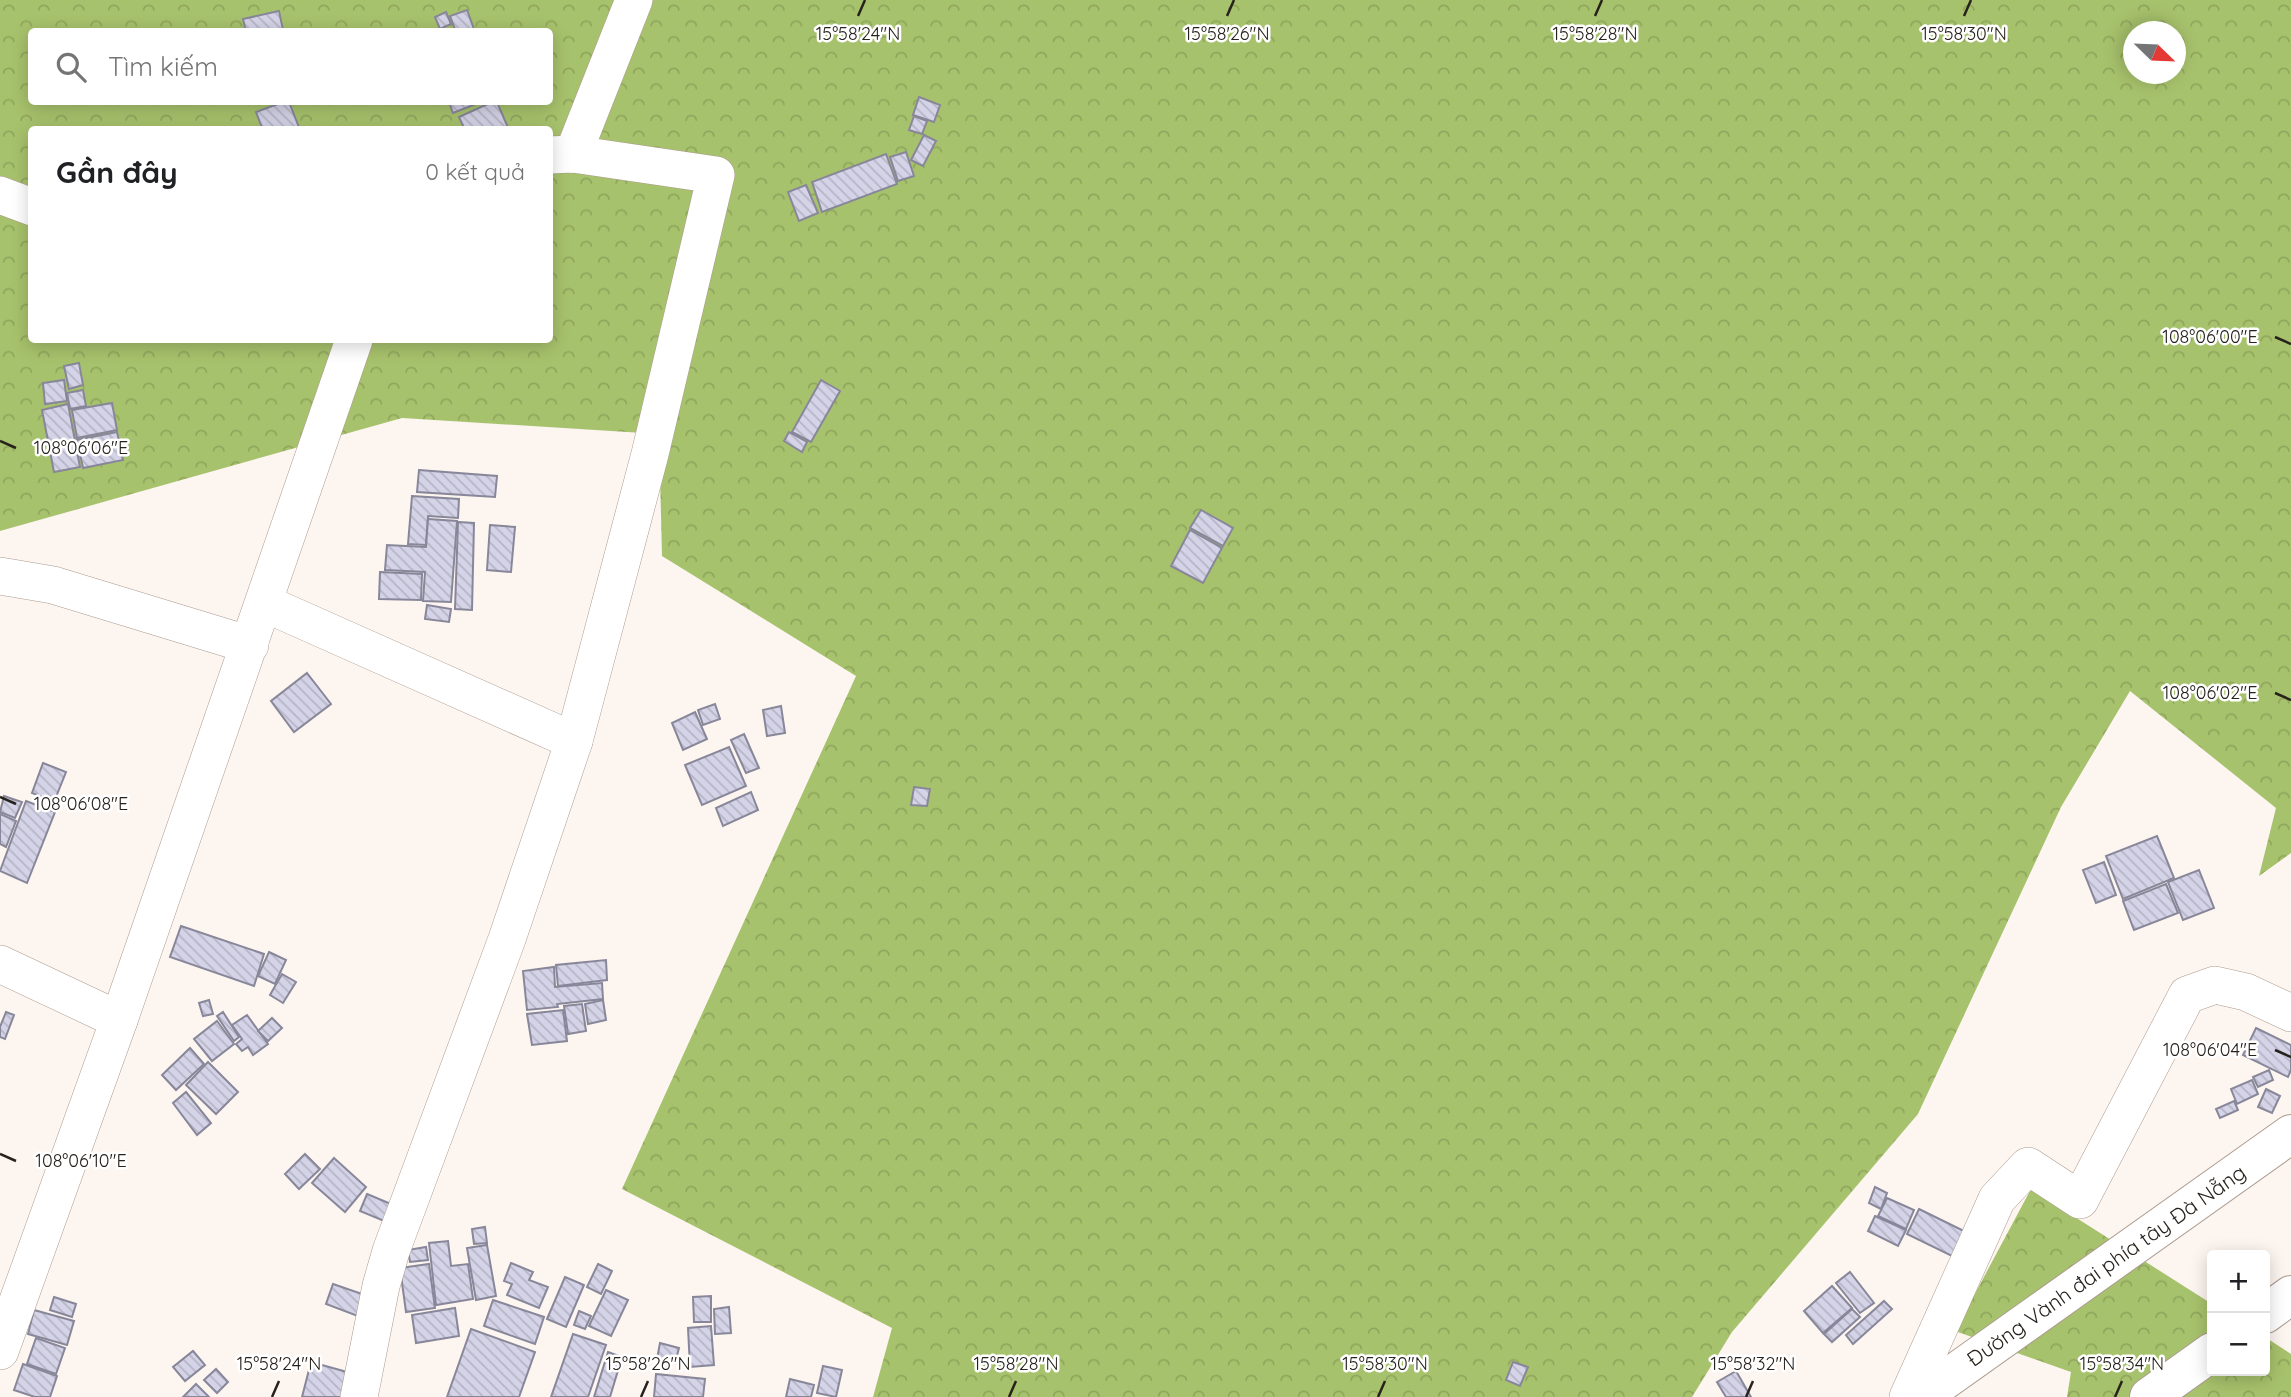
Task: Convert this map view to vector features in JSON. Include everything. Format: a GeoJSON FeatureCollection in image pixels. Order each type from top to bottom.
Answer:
{"type":"FeatureCollection","features":[{"type":"Feature","properties":{"kind":"main road","name":"Đường Vành đai phía tây Đà Nẵng"},"geometry":{"type":"LineString","coordinates":[[1921,1397],[2291,1134]]}},
{"type":"Feature","properties":{"kind":"main road"},"geometry":{"type":"LineString","coordinates":[[2266,1313],[2291,1295]]}},
{"type":"Feature","properties":{"kind":"main road"},"geometry":{"type":"LineString","coordinates":[[2149,1397],[2207,1356]]}},
{"type":"Feature","properties":{"kind":"street"},"geometry":{"type":"LineString","coordinates":[[359,1397],[381,1286],[391,1251],[507,939],[574,741],[650,454],[716,175],[561,155],[634,0]]}},
{"type":"Feature","properties":{"kind":"street"},"geometry":{"type":"LineString","coordinates":[[0,195],[28,206]]}},
{"type":"Feature","properties":{"kind":"street"},"geometry":{"type":"LineString","coordinates":[[0,1350],[120,1020],[353,343]]}},
{"type":"Feature","properties":{"kind":"street"},"geometry":{"type":"LineString","coordinates":[[0,576],[53,585],[250,645]]}},
{"type":"Feature","properties":{"kind":"street"},"geometry":{"type":"LineString","coordinates":[[264,603],[574,741]]}},
{"type":"Feature","properties":{"kind":"street"},"geometry":{"type":"LineString","coordinates":[[0,964],[120,1020]]}},
{"type":"Feature","properties":{"kind":"street"},"geometry":{"type":"LineString","coordinates":[[1908,1397],[1997,1199],[2028,1166],[2080,1200],[2188,995],[2215,985],[2246,992],[2291,1013]]}},
{"type":"Feature","properties":{"kind":"green space"},"geometry":{"type":"Polygon","coordinates":[[[0,0],[2291,0],[2291,853],[2259,876],[2276,808],[2130,691],[2061,807],[1918,1114],[1732,1332],[1692,1397],[873,1397],[892,1328],[622,1189],[856,676],[662,556],[659,434],[402,418],[0,531],[0,0]]]}},
{"type":"Feature","properties":{"kind":"green space"},"geometry":{"type":"Polygon","coordinates":[[[2031,1189],[2207,1301],[2207,1376],[2270,1376],[2270,1340],[2291,1354],[2291,1397],[2067,1397],[2071,1372],[1955,1331],[2031,1189]]]}},
{"type":"Feature","properties":{"kind":"building"},"geometry":{"type":"Polygon","coordinates":[[[467,10],[474,28],[454,28],[450,16],[467,10]]]}},
{"type":"Feature","properties":{"kind":"building"},"geometry":{"type":"Polygon","coordinates":[[[279,11],[283,28],[245,28],[243,19],[279,11]]]}},
{"type":"Feature","properties":{"kind":"building"},"geometry":{"type":"Polygon","coordinates":[[[446,12],[451,24],[440,28],[435,17],[446,12]]]}},
{"type":"Feature","properties":{"kind":"building"},"geometry":{"type":"Polygon","coordinates":[[[919,97],[940,105],[934,122],[913,115],[919,97]]]}},
{"type":"Feature","properties":{"kind":"building"},"geometry":{"type":"Polygon","coordinates":[[[275,105],[290,105],[298,126],[261,126],[256,112],[275,105]]]}},
{"type":"Feature","properties":{"kind":"building"},"geometry":{"type":"Polygon","coordinates":[[[450,105],[473,105],[453,113],[450,105]]]}},
{"type":"Feature","properties":{"kind":"building"},"geometry":{"type":"Polygon","coordinates":[[[485,105],[498,105],[507,126],[463,126],[459,117],[485,105]]]}},
{"type":"Feature","properties":{"kind":"building"},"geometry":{"type":"Polygon","coordinates":[[[914,116],[927,121],[922,134],[909,130],[914,116]]]}},
{"type":"Feature","properties":{"kind":"building"},"geometry":{"type":"Polygon","coordinates":[[[924,135],[936,141],[923,166],[911,160],[924,135]]]}},
{"type":"Feature","properties":{"kind":"building"},"geometry":{"type":"Polygon","coordinates":[[[906,152],[914,176],[898,181],[890,157],[906,152]]]}},
{"type":"Feature","properties":{"kind":"building"},"geometry":{"type":"Polygon","coordinates":[[[886,154],[897,184],[822,212],[812,182],[886,154]]]}},
{"type":"Feature","properties":{"kind":"building"},"geometry":{"type":"Polygon","coordinates":[[[806,185],[818,213],[799,221],[788,192],[806,185]]]}},
{"type":"Feature","properties":{"kind":"building"},"geometry":{"type":"Polygon","coordinates":[[[79,363],[83,385],[69,389],[64,366],[79,363]]]}},
{"type":"Feature","properties":{"kind":"building"},"geometry":{"type":"Polygon","coordinates":[[[64,380],[67,401],[45,404],[43,383],[64,380]]]}},
{"type":"Feature","properties":{"kind":"building"},"geometry":{"type":"Polygon","coordinates":[[[821,380],[840,391],[811,442],[792,432],[821,380]]]}},
{"type":"Feature","properties":{"kind":"building"},"geometry":{"type":"Polygon","coordinates":[[[83,390],[86,406],[70,409],[67,393],[83,390]]]}},
{"type":"Feature","properties":{"kind":"building"},"geometry":{"type":"Polygon","coordinates":[[[112,403],[117,430],[77,438],[72,410],[112,403]]]}},
{"type":"Feature","properties":{"kind":"building"},"geometry":{"type":"Polygon","coordinates":[[[68,404],[80,467],[54,472],[42,410],[68,404]]]}},
{"type":"Feature","properties":{"kind":"building"},"geometry":{"type":"Polygon","coordinates":[[[117,432],[123,460],[83,468],[77,440],[117,432]]]}},
{"type":"Feature","properties":{"kind":"building"},"geometry":{"type":"Polygon","coordinates":[[[789,432],[807,442],[802,452],[784,441],[789,432]]]}},
{"type":"Feature","properties":{"kind":"building"},"geometry":{"type":"Polygon","coordinates":[[[419,470],[497,476],[495,497],[417,492],[419,470]]]}},
{"type":"Feature","properties":{"kind":"building"},"geometry":{"type":"Polygon","coordinates":[[[412,496],[459,499],[458,518],[428,516],[426,545],[408,544],[412,496]]]}},
{"type":"Feature","properties":{"kind":"building"},"geometry":{"type":"Polygon","coordinates":[[[1201,510],[1233,528],[1223,546],[1190,528],[1201,510]]]}},
{"type":"Feature","properties":{"kind":"building"},"geometry":{"type":"Polygon","coordinates":[[[428,519],[457,521],[451,602],[423,601],[425,572],[385,570],[387,545],[426,547],[428,519]]]}},
{"type":"Feature","properties":{"kind":"building"},"geometry":{"type":"Polygon","coordinates":[[[458,522],[474,523],[472,610],[455,609],[458,522]]]}},
{"type":"Feature","properties":{"kind":"building"},"geometry":{"type":"Polygon","coordinates":[[[490,525],[515,527],[511,572],[487,570],[490,525]]]}},
{"type":"Feature","properties":{"kind":"building"},"geometry":{"type":"Polygon","coordinates":[[[1190,530],[1222,548],[1203,583],[1171,566],[1190,530]]]}},
{"type":"Feature","properties":{"kind":"building"},"geometry":{"type":"Polygon","coordinates":[[[380,572],[422,574],[421,600],[379,599],[380,572]]]}},
{"type":"Feature","properties":{"kind":"building"},"geometry":{"type":"Polygon","coordinates":[[[427,605],[451,609],[449,622],[425,619],[427,605]]]}},
{"type":"Feature","properties":{"kind":"building"},"geometry":{"type":"Polygon","coordinates":[[[307,673],[331,704],[294,732],[271,701],[307,673]]]}},
{"type":"Feature","properties":{"kind":"building"},"geometry":{"type":"Polygon","coordinates":[[[715,704],[720,719],[703,725],[698,710],[715,704]]]}},
{"type":"Feature","properties":{"kind":"building"},"geometry":{"type":"Polygon","coordinates":[[[781,706],[785,733],[767,736],[763,710],[781,706]]]}},
{"type":"Feature","properties":{"kind":"building"},"geometry":{"type":"Polygon","coordinates":[[[695,712],[707,739],[683,750],[672,723],[695,712]]]}},
{"type":"Feature","properties":{"kind":"building"},"geometry":{"type":"Polygon","coordinates":[[[744,734],[759,768],[746,773],[731,740],[744,734]]]}},
{"type":"Feature","properties":{"kind":"building"},"geometry":{"type":"Polygon","coordinates":[[[729,747],[746,786],[702,805],[685,765],[729,747]]]}},
{"type":"Feature","properties":{"kind":"building"},"geometry":{"type":"Polygon","coordinates":[[[43,763],[66,772],[54,802],[32,793],[43,763]]]}},
{"type":"Feature","properties":{"kind":"building"},"geometry":{"type":"Polygon","coordinates":[[[914,787],[930,789],[927,806],[911,805],[914,787]]]}},
{"type":"Feature","properties":{"kind":"building"},"geometry":{"type":"Polygon","coordinates":[[[751,792],[758,810],[723,826],[716,808],[751,792]]]}},
{"type":"Feature","properties":{"kind":"building"},"geometry":{"type":"Polygon","coordinates":[[[4,796],[22,802],[15,818],[0,812],[4,796]]]}},
{"type":"Feature","properties":{"kind":"building"},"geometry":{"type":"Polygon","coordinates":[[[26,801],[55,812],[27,883],[0,871],[26,801]]]}},
{"type":"Feature","properties":{"kind":"building"},"geometry":{"type":"Polygon","coordinates":[[[0,814],[16,821],[6,847],[0,844],[0,814]]]}},
{"type":"Feature","properties":{"kind":"building"},"geometry":{"type":"Polygon","coordinates":[[[2157,836],[2174,878],[2123,899],[2106,856],[2157,836]]]}},
{"type":"Feature","properties":{"kind":"building"},"geometry":{"type":"Polygon","coordinates":[[[2104,862],[2116,895],[2096,903],[2083,870],[2104,862]]]}},
{"type":"Feature","properties":{"kind":"building"},"geometry":{"type":"Polygon","coordinates":[[[2199,870],[2214,908],[2183,920],[2168,882],[2199,870]]]}},
{"type":"Feature","properties":{"kind":"building"},"geometry":{"type":"Polygon","coordinates":[[[2166,884],[2178,913],[2134,930],[2123,901],[2166,884]]]}},
{"type":"Feature","properties":{"kind":"building"},"geometry":{"type":"Polygon","coordinates":[[[181,926],[264,954],[254,986],[170,957],[181,926]]]}},
{"type":"Feature","properties":{"kind":"building"},"geometry":{"type":"Polygon","coordinates":[[[269,952],[286,960],[275,984],[258,976],[269,952]]]}},
{"type":"Feature","properties":{"kind":"building"},"geometry":{"type":"Polygon","coordinates":[[[606,960],[607,980],[558,986],[556,965],[606,960]]]}},
{"type":"Feature","properties":{"kind":"building"},"geometry":{"type":"Polygon","coordinates":[[[554,967],[555,987],[602,983],[603,999],[527,1010],[523,971],[554,967]]]}},
{"type":"Feature","properties":{"kind":"building"},"geometry":{"type":"Polygon","coordinates":[[[282,974],[296,982],[283,1003],[270,995],[282,974]]]}},
{"type":"Feature","properties":{"kind":"building"},"geometry":{"type":"Polygon","coordinates":[[[209,1000],[213,1014],[203,1016],[199,1003],[209,1000]]]}},
{"type":"Feature","properties":{"kind":"building"},"geometry":{"type":"Polygon","coordinates":[[[603,1000],[606,1020],[588,1024],[585,1004],[603,1000]]]}},
{"type":"Feature","properties":{"kind":"building"},"geometry":{"type":"Polygon","coordinates":[[[582,1004],[586,1031],[568,1034],[564,1006],[582,1004]]]}},
{"type":"Feature","properties":{"kind":"building"},"geometry":{"type":"Polygon","coordinates":[[[563,1010],[567,1041],[532,1045],[527,1014],[563,1010]]]}},
{"type":"Feature","properties":{"kind":"building"},"geometry":{"type":"Polygon","coordinates":[[[6,1012],[14,1015],[5,1039],[0,1037],[0,1027],[6,1012]]]}},
{"type":"Feature","properties":{"kind":"building"},"geometry":{"type":"Polygon","coordinates":[[[223,1012],[239,1037],[234,1041],[217,1016],[223,1012]]]}},
{"type":"Feature","properties":{"kind":"building"},"geometry":{"type":"Polygon","coordinates":[[[247,1015],[268,1044],[253,1055],[248,1047],[242,1051],[236,1044],[242,1039],[232,1025],[247,1015]]]}},
{"type":"Feature","properties":{"kind":"building"},"geometry":{"type":"Polygon","coordinates":[[[272,1018],[282,1028],[268,1041],[258,1031],[272,1018]]]}},
{"type":"Feature","properties":{"kind":"building"},"geometry":{"type":"Polygon","coordinates":[[[217,1021],[234,1044],[212,1061],[194,1039],[217,1021]]]}},
{"type":"Feature","properties":{"kind":"building"},"geometry":{"type":"Polygon","coordinates":[[[2256,1028],[2291,1045],[2291,1070],[2288,1077],[2243,1055],[2256,1028]]]}},
{"type":"Feature","properties":{"kind":"building"},"geometry":{"type":"Polygon","coordinates":[[[190,1048],[204,1064],[176,1090],[162,1075],[190,1048]]]}},
{"type":"Feature","properties":{"kind":"building"},"geometry":{"type":"Polygon","coordinates":[[[208,1062],[238,1092],[216,1114],[186,1085],[208,1062]]]}},
{"type":"Feature","properties":{"kind":"building"},"geometry":{"type":"Polygon","coordinates":[[[2269,1070],[2273,1080],[2258,1087],[2253,1077],[2269,1070]]]}},
{"type":"Feature","properties":{"kind":"building"},"geometry":{"type":"Polygon","coordinates":[[[2252,1080],[2258,1094],[2237,1104],[2231,1089],[2252,1080]]]}},
{"type":"Feature","properties":{"kind":"building"},"geometry":{"type":"Polygon","coordinates":[[[2266,1089],[2280,1096],[2272,1113],[2258,1107],[2266,1089]]]}},
{"type":"Feature","properties":{"kind":"building"},"geometry":{"type":"Polygon","coordinates":[[[186,1092],[211,1123],[197,1135],[173,1103],[186,1092]]]}},
{"type":"Feature","properties":{"kind":"building"},"geometry":{"type":"Polygon","coordinates":[[[2234,1101],[2238,1110],[2220,1118],[2216,1109],[2234,1101]]]}},
{"type":"Feature","properties":{"kind":"building"},"geometry":{"type":"Polygon","coordinates":[[[305,1154],[320,1169],[299,1189],[285,1174],[305,1154]]]}},
{"type":"Feature","properties":{"kind":"building"},"geometry":{"type":"Polygon","coordinates":[[[334,1158],[366,1187],[345,1212],[312,1183],[334,1158]]]}},
{"type":"Feature","properties":{"kind":"building"},"geometry":{"type":"Polygon","coordinates":[[[1875,1187],[1887,1193],[1881,1209],[1869,1203],[1875,1187]]]}},
{"type":"Feature","properties":{"kind":"building"},"geometry":{"type":"Polygon","coordinates":[[[367,1194],[396,1206],[389,1223],[360,1211],[367,1194]]]}},
{"type":"Feature","properties":{"kind":"building"},"geometry":{"type":"Polygon","coordinates":[[[1887,1198],[1914,1210],[1906,1229],[1878,1216],[1887,1198]]]}},
{"type":"Feature","properties":{"kind":"building"},"geometry":{"type":"Polygon","coordinates":[[[1919,1209],[1968,1233],[1956,1258],[1907,1234],[1919,1209]]]}},
{"type":"Feature","properties":{"kind":"building"},"geometry":{"type":"Polygon","coordinates":[[[1875,1216],[1906,1230],[1898,1246],[1868,1231],[1875,1216]]]}},
{"type":"Feature","properties":{"kind":"building"},"geometry":{"type":"Polygon","coordinates":[[[485,1227],[487,1243],[474,1244],[472,1229],[485,1227]]]}},
{"type":"Feature","properties":{"kind":"building"},"geometry":{"type":"Polygon","coordinates":[[[448,1241],[451,1266],[468,1264],[473,1299],[436,1305],[429,1243],[448,1241]]]}},
{"type":"Feature","properties":{"kind":"building"},"geometry":{"type":"Polygon","coordinates":[[[487,1245],[496,1296],[476,1300],[467,1248],[487,1245]]]}},
{"type":"Feature","properties":{"kind":"building"},"geometry":{"type":"Polygon","coordinates":[[[426,1247],[428,1260],[410,1262],[408,1250],[426,1247]]]}},
{"type":"Feature","properties":{"kind":"building"},"geometry":{"type":"Polygon","coordinates":[[[511,1263],[533,1272],[529,1280],[548,1287],[539,1308],[507,1295],[512,1284],[504,1281],[511,1263]]]}},
{"type":"Feature","properties":{"kind":"building"},"geometry":{"type":"Polygon","coordinates":[[[429,1264],[435,1308],[406,1312],[400,1268],[429,1264]]]}},
{"type":"Feature","properties":{"kind":"building"},"geometry":{"type":"Polygon","coordinates":[[[598,1264],[612,1271],[601,1294],[587,1287],[598,1264]]]}},
{"type":"Feature","properties":{"kind":"building"},"geometry":{"type":"Polygon","coordinates":[[[1850,1272],[1874,1303],[1860,1313],[1836,1283],[1850,1272]]]}},
{"type":"Feature","properties":{"kind":"building"},"geometry":{"type":"Polygon","coordinates":[[[565,1277],[584,1285],[566,1327],[547,1319],[565,1277]]]}},
{"type":"Feature","properties":{"kind":"building"},"geometry":{"type":"Polygon","coordinates":[[[333,1284],[371,1297],[363,1318],[326,1304],[333,1284]]]}},
{"type":"Feature","properties":{"kind":"building"},"geometry":{"type":"Polygon","coordinates":[[[1832,1286],[1852,1308],[1823,1333],[1804,1311],[1832,1286]]]}},
{"type":"Feature","properties":{"kind":"building"},"geometry":{"type":"Polygon","coordinates":[[[606,1290],[628,1300],[611,1336],[589,1326],[606,1290]]]}},
{"type":"Feature","properties":{"kind":"building"},"geometry":{"type":"Polygon","coordinates":[[[711,1296],[711,1322],[694,1322],[693,1297],[711,1296]]]}},
{"type":"Feature","properties":{"kind":"building"},"geometry":{"type":"Polygon","coordinates":[[[54,1297],[76,1304],[72,1317],[50,1310],[54,1297]]]}},
{"type":"Feature","properties":{"kind":"building"},"geometry":{"type":"Polygon","coordinates":[[[493,1300],[544,1317],[535,1344],[484,1326],[493,1300]]]}},
{"type":"Feature","properties":{"kind":"building"},"geometry":{"type":"Polygon","coordinates":[[[1884,1301],[1892,1309],[1853,1344],[1846,1335],[1884,1301]]]}},
{"type":"Feature","properties":{"kind":"building"},"geometry":{"type":"Polygon","coordinates":[[[729,1307],[731,1333],[715,1334],[714,1309],[729,1307]]]}},
{"type":"Feature","properties":{"kind":"building"},"geometry":{"type":"Polygon","coordinates":[[[455,1308],[459,1336],[416,1343],[412,1315],[455,1308]]]}},
{"type":"Feature","properties":{"kind":"building"},"geometry":{"type":"Polygon","coordinates":[[[1852,1309],[1860,1317],[1832,1342],[1824,1334],[1852,1309]]]}},
{"type":"Feature","properties":{"kind":"building"},"geometry":{"type":"Polygon","coordinates":[[[34,1310],[74,1321],[67,1345],[28,1334],[34,1310]]]}},
{"type":"Feature","properties":{"kind":"building"},"geometry":{"type":"Polygon","coordinates":[[[579,1311],[591,1316],[585,1329],[574,1325],[579,1311]]]}},
{"type":"Feature","properties":{"kind":"building"},"geometry":{"type":"Polygon","coordinates":[[[711,1326],[714,1365],[690,1367],[688,1328],[711,1326]]]}},
{"type":"Feature","properties":{"kind":"building"},"geometry":{"type":"Polygon","coordinates":[[[471,1329],[535,1352],[519,1397],[447,1397],[471,1329]]]}},
{"type":"Feature","properties":{"kind":"building"},"geometry":{"type":"Polygon","coordinates":[[[573,1334],[606,1345],[588,1397],[551,1397],[573,1334]]]}},
{"type":"Feature","properties":{"kind":"building"},"geometry":{"type":"Polygon","coordinates":[[[36,1338],[65,1348],[56,1374],[27,1364],[36,1338]]]}},
{"type":"Feature","properties":{"kind":"building"},"geometry":{"type":"Polygon","coordinates":[[[660,1343],[679,1348],[675,1363],[657,1359],[660,1343]]]}},
{"type":"Feature","properties":{"kind":"building"},"geometry":{"type":"Polygon","coordinates":[[[193,1351],[205,1365],[185,1381],[173,1367],[193,1351]]]}},
{"type":"Feature","properties":{"kind":"building"},"geometry":{"type":"Polygon","coordinates":[[[608,1352],[622,1357],[610,1397],[594,1397],[608,1352]]]}},
{"type":"Feature","properties":{"kind":"building"},"geometry":{"type":"Polygon","coordinates":[[[311,1362],[358,1375],[353,1397],[302,1397],[311,1362]]]}},
{"type":"Feature","properties":{"kind":"building"},"geometry":{"type":"Polygon","coordinates":[[[1513,1362],[1528,1367],[1520,1386],[1506,1380],[1513,1362]]]}},
{"type":"Feature","properties":{"kind":"building"},"geometry":{"type":"Polygon","coordinates":[[[23,1364],[57,1376],[50,1397],[35,1397],[14,1390],[23,1364]]]}},
{"type":"Feature","properties":{"kind":"building"},"geometry":{"type":"Polygon","coordinates":[[[823,1366],[842,1370],[836,1397],[817,1393],[823,1366]]]}},
{"type":"Feature","properties":{"kind":"building"},"geometry":{"type":"Polygon","coordinates":[[[216,1369],[228,1382],[217,1393],[204,1380],[216,1369]]]}},
{"type":"Feature","properties":{"kind":"building"},"geometry":{"type":"Polygon","coordinates":[[[1736,1371],[1751,1397],[1726,1397],[1717,1382],[1736,1371]]]}},
{"type":"Feature","properties":{"kind":"building"},"geometry":{"type":"Polygon","coordinates":[[[656,1374],[705,1379],[703,1397],[654,1397],[656,1374]]]}},
{"type":"Feature","properties":{"kind":"building"},"geometry":{"type":"Polygon","coordinates":[[[790,1379],[814,1385],[811,1397],[786,1397],[790,1379]]]}},
{"type":"Feature","properties":{"kind":"building"},"geometry":{"type":"Polygon","coordinates":[[[196,1384],[209,1397],[183,1397],[196,1384]]]}}]}
